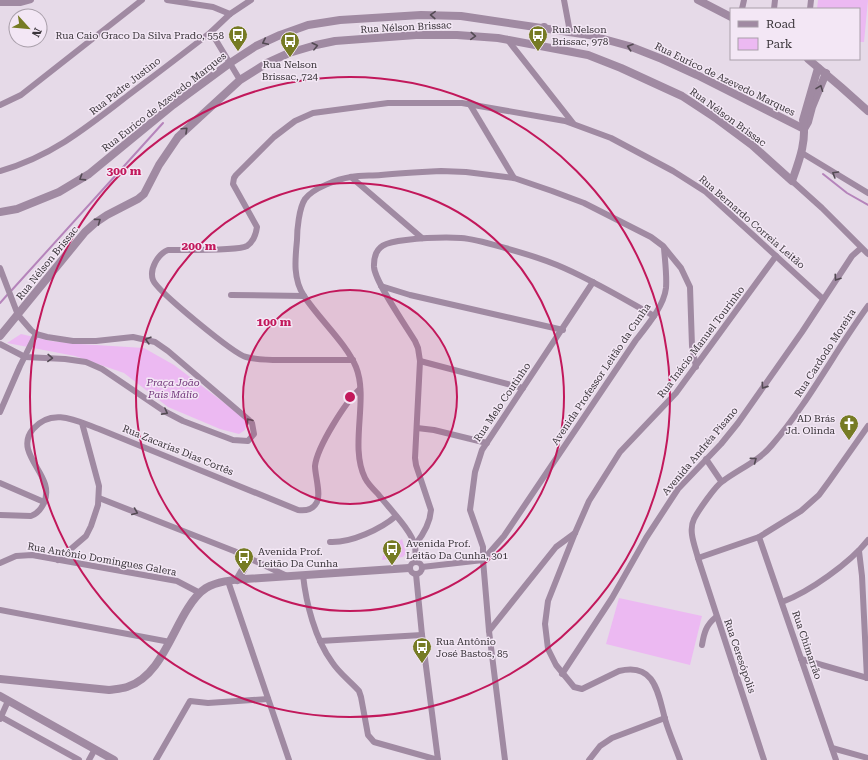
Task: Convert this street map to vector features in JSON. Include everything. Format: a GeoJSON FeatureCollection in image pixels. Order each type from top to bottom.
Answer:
{"type":"FeatureCollection","features":[{"type":"Feature","properties":{"kind":"street"},"geometry":{"type":"LineString","coordinates":[[0,3],[20,3],[31,0]]}},
{"type":"Feature","properties":{"kind":"street"},"geometry":{"type":"LineString","coordinates":[[0,106],[21,95],[142,0]]}},
{"type":"Feature","properties":{"kind":"street"},"geometry":{"type":"LineString","coordinates":[[167,0],[213,7],[230,14]]}},
{"type":"Feature","properties":{"kind":"street","name":"Rua Padre Justino"},"geometry":{"type":"LineString","coordinates":[[0,171],[17,166],[43,155],[80,133],[211,32],[230,14],[251,0]]}},
{"type":"Feature","properties":{"kind":"street"},"geometry":{"type":"LineString","coordinates":[[564,0],[570,32]]}},
{"type":"Feature","properties":{"kind":"street"},"geometry":{"type":"LineString","coordinates":[[698,0],[730,16]]}},
{"type":"Feature","properties":{"kind":"street","name":"Rua Eurico de Azevedo Marques"},"geometry":{"type":"LineString","coordinates":[[0,212],[17,209],[59,192],[89,174],[173,105],[230,63],[256,46],[280,35],[308,25],[340,20],[421,15],[461,16],[590,35],[662,59],[804,129]]}},
{"type":"Feature","properties":{"kind":"street"},"geometry":{"type":"LineString","coordinates":[[540,45],[544,28]]}},
{"type":"Feature","properties":{"kind":"street"},"geometry":{"type":"LineString","coordinates":[[211,32],[240,80]]}},
{"type":"Feature","properties":{"kind":"street","name":"Rua Nélson Brissac"},"geometry":{"type":"LineString","coordinates":[[0,336],[85,232],[107,215],[138,199],[144,194],[159,165],[178,137],[240,80],[267,63],[289,53],[335,41],[416,35],[457,34],[507,39],[540,45],[588,55],[621,68],[682,96],[752,145],[822,208],[868,254]]}},
{"type":"Feature","properties":{"kind":"street"},"geometry":{"type":"LineString","coordinates":[[507,39],[572,123]]}},
{"type":"Feature","properties":{"kind":"street"},"geometry":{"type":"LineString","coordinates":[[809,60],[826,73],[868,111]]}},
{"type":"Feature","properties":{"kind":"street"},"geometry":{"type":"LineString","coordinates":[[792,181],[802,153],[804,129],[803,120],[818,68]]}},
{"type":"Feature","properties":{"kind":"street"},"geometry":{"type":"LineString","coordinates":[[804,129],[826,73]]}},
{"type":"Feature","properties":{"kind":"street","name":"Rua Bernardo Correia Leitão"},"geometry":{"type":"LineString","coordinates":[[353,360],[263,360],[241,355],[190,316],[156,285],[152,277],[155,264],[161,254],[168,250],[245,247],[249,244],[253,239],[257,227],[233,184],[234,178],[274,137],[303,117],[313,113],[388,103],[469,103],[572,123],[611,138],[684,177],[706,192],[823,299]]}},
{"type":"Feature","properties":{"kind":"street"},"geometry":{"type":"LineString","coordinates":[[469,103],[514,178]]}},
{"type":"Feature","properties":{"kind":"street"},"geometry":{"type":"LineString","coordinates":[[802,153],[868,193]]}},
{"type":"Feature","properties":{"kind":"street"},"geometry":{"type":"LineString","coordinates":[[416,561],[415,545],[410,535],[370,485],[361,468],[359,461],[360,389],[358,374],[353,360],[304,296],[296,276],[295,265],[297,235],[302,204],[312,192],[334,182],[351,177],[441,170],[514,178],[584,203],[651,237],[663,246],[681,268],[690,287],[692,346],[696,366]]}},
{"type":"Feature","properties":{"kind":"street"},"geometry":{"type":"LineString","coordinates":[[351,177],[422,238]]}},
{"type":"Feature","properties":{"kind":"street"},"geometry":{"type":"LineString","coordinates":[[415,545],[431,518],[431,510],[415,458],[420,361],[415,340],[381,286],[374,268],[376,256],[381,246],[392,242],[422,238],[462,238],[493,244],[528,254],[558,265],[593,282],[654,316]]}},
{"type":"Feature","properties":{"kind":"street","name":"Avenida Professor Leitão da Cunha"},"geometry":{"type":"LineString","coordinates":[[483,560],[504,536],[632,346],[654,316],[663,299],[666,289],[666,267],[663,246]]}},
{"type":"Feature","properties":{"kind":"street","name":"Avenida Andréa Pisano"},"geometry":{"type":"LineString","coordinates":[[562,674],[612,598],[646,538],[678,489],[738,423],[802,332],[852,256],[861,248]]}},
{"type":"Feature","properties":{"kind":"street","name":"Rua Inácio Manuel Tourinho"},"geometry":{"type":"LineString","coordinates":[[680,760],[665,718],[656,686],[644,672],[633,670],[619,671],[587,687],[579,689],[574,688],[562,674],[548,649],[545,618],[548,601],[589,501],[620,452],[666,406],[776,256]]}},
{"type":"Feature","properties":{"kind":"street"},"geometry":{"type":"LineString","coordinates":[[0,268],[18,315],[36,334],[73,340],[96,341],[133,337],[155,342],[168,351],[249,420],[252,423],[254,434],[248,440],[233,440],[183,421],[164,411],[95,365],[66,359],[25,357],[0,344]]}},
{"type":"Feature","properties":{"kind":"street","name":"Rua Melo Coutinho"},"geometry":{"type":"LineString","coordinates":[[505,760],[489,631],[482,541],[470,510],[475,472],[482,450],[593,282]]}},
{"type":"Feature","properties":{"kind":"street"},"geometry":{"type":"LineString","coordinates":[[381,286],[562,330]]}},
{"type":"Feature","properties":{"kind":"street"},"geometry":{"type":"LineString","coordinates":[[231,295],[304,296]]}},
{"type":"Feature","properties":{"kind":"street","name":"Rua Cardodo Moreira"},"geometry":{"type":"LineString","coordinates":[[698,558],[692,533],[693,521],[721,482],[749,464],[772,446],[798,413],[868,306]]}},
{"type":"Feature","properties":{"kind":"street"},"geometry":{"type":"LineString","coordinates":[[0,412],[36,334]]}},
{"type":"Feature","properties":{"kind":"street"},"geometry":{"type":"LineString","coordinates":[[420,361],[523,388]]}},
{"type":"Feature","properties":{"kind":"street","name":"Rua Zacarias Dias Cortês"},"geometry":{"type":"LineString","coordinates":[[44,502],[46,488],[28,450],[28,436],[41,422],[55,417],[67,418],[82,422],[298,510],[312,508],[317,503],[318,499],[315,467],[320,448],[351,398],[360,389]]}},
{"type":"Feature","properties":{"kind":"street"},"geometry":{"type":"LineString","coordinates":[[58,560],[86,536],[92,526],[99,498],[99,486],[82,422]]}},
{"type":"Feature","properties":{"kind":"street"},"geometry":{"type":"LineString","coordinates":[[698,558],[759,537],[801,511],[819,494],[868,426]]}},
{"type":"Feature","properties":{"kind":"street"},"geometry":{"type":"LineString","coordinates":[[417,428],[434,430],[487,443]]}},
{"type":"Feature","properties":{"kind":"street"},"geometry":{"type":"LineString","coordinates":[[706,459],[721,482]]}},
{"type":"Feature","properties":{"kind":"street"},"geometry":{"type":"LineString","coordinates":[[0,483],[44,502],[38,512],[31,516],[0,515]]}},
{"type":"Feature","properties":{"kind":"street"},"geometry":{"type":"LineString","coordinates":[[99,498],[246,556],[288,576]]}},
{"type":"Feature","properties":{"kind":"street"},"geometry":{"type":"LineString","coordinates":[[330,542],[364,535],[386,525],[396,516]]}},
{"type":"Feature","properties":{"kind":"street"},"geometry":{"type":"LineString","coordinates":[[489,631],[556,547],[575,534]]}},
{"type":"Feature","properties":{"kind":"street","name":"Rua Chimarrão"},"geometry":{"type":"LineString","coordinates":[[759,537],[836,760]]}},
{"type":"Feature","properties":{"kind":"street"},"geometry":{"type":"LineString","coordinates":[[782,602],[821,580],[859,551],[868,540]]}},
{"type":"Feature","properties":{"kind":"street"},"geometry":{"type":"LineString","coordinates":[[801,659],[867,678],[862,576],[859,551]]}},
{"type":"Feature","properties":{"kind":"street","name":"Rua Antônio Domingues Galera"},"geometry":{"type":"LineString","coordinates":[[0,563],[11,557],[32,555],[177,581],[200,593]]}},
{"type":"Feature","properties":{"kind":"street"},"geometry":{"type":"LineString","coordinates":[[232,581],[244,568],[246,556]]}},
{"type":"Feature","properties":{"kind":"street","name":"Rua Ceresópolis"},"geometry":{"type":"LineString","coordinates":[[698,558],[716,617],[764,760]]}},
{"type":"Feature","properties":{"kind":"street"},"geometry":{"type":"LineString","coordinates":[[422,567],[483,560]]}},
{"type":"Feature","properties":{"kind":"street"},"geometry":{"type":"LineString","coordinates":[[416,561],[420,563],[422,567]]}},
{"type":"Feature","properties":{"kind":"street"},"geometry":{"type":"LineString","coordinates":[[409,568],[410,564],[416,561]]}},
{"type":"Feature","properties":{"kind":"street"},"geometry":{"type":"LineString","coordinates":[[416,574],[419,573],[422,567]]}},
{"type":"Feature","properties":{"kind":"street"},"geometry":{"type":"LineString","coordinates":[[409,568],[410,571],[416,574]]}},
{"type":"Feature","properties":{"kind":"street"},"geometry":{"type":"LineString","coordinates":[[0,679],[108,690],[126,687],[140,681],[146,676],[170,642],[184,614],[200,593],[210,586],[232,581],[409,568]]}},
{"type":"Feature","properties":{"kind":"street"},"geometry":{"type":"LineString","coordinates":[[303,575],[309,606],[320,641],[331,661],[359,691],[362,697],[368,735],[370,739],[387,747],[438,760],[422,635],[416,574]]}},
{"type":"Feature","properties":{"kind":"street"},"geometry":{"type":"LineString","coordinates":[[232,581],[268,699],[289,760]]}},
{"type":"Feature","properties":{"kind":"street"},"geometry":{"type":"LineString","coordinates":[[0,610],[147,636],[170,642]]}},
{"type":"Feature","properties":{"kind":"street"},"geometry":{"type":"LineString","coordinates":[[702,645],[705,629],[709,622],[716,617]]}},
{"type":"Feature","properties":{"kind":"street"},"geometry":{"type":"LineString","coordinates":[[320,641],[422,635]]}},
{"type":"Feature","properties":{"kind":"street"},"geometry":{"type":"LineString","coordinates":[[0,696],[114,760]]}},
{"type":"Feature","properties":{"kind":"street"},"geometry":{"type":"LineString","coordinates":[[156,760],[190,701],[208,703],[268,699]]}},
{"type":"Feature","properties":{"kind":"street"},"geometry":{"type":"LineString","coordinates":[[8,701],[1,718],[79,760]]}},
{"type":"Feature","properties":{"kind":"street"},"geometry":{"type":"LineString","coordinates":[[589,760],[600,746],[612,738],[665,718]]}},
{"type":"Feature","properties":{"kind":"street"},"geometry":{"type":"LineString","coordinates":[[832,748],[868,758]]}},
{"type":"Feature","properties":{"kind":"street"},"geometry":{"type":"LineString","coordinates":[[89,760],[95,749]]}},
{"type":"Feature","properties":{"kind":"green space"},"geometry":{"type":"Polygon","coordinates":[[[818,0],[868,0],[864,42],[860,42],[860,8],[817,8],[818,0]]]}},
{"type":"Feature","properties":{"kind":"green space","name":"Praça João Pais Málio"},"geometry":{"type":"Polygon","coordinates":[[[21,334],[51,341],[144,348],[174,365],[247,420],[245,430],[239,434],[220,429],[168,407],[124,373],[75,356],[7,343],[21,334]]]}},
{"type":"Feature","properties":{"kind":"green space"},"geometry":{"type":"Polygon","coordinates":[[[402,539],[406,553],[403,557],[382,560],[383,555],[402,539]]]}},
{"type":"Feature","properties":{"kind":"green space"},"geometry":{"type":"Polygon","coordinates":[[[619,598],[702,616],[690,665],[606,644],[619,598]]]}},
{"type":"Feature","properties":{"kind":"waterway"},"geometry":{"type":"LineString","coordinates":[[11,291],[163,123]]}},
{"type":"Feature","properties":{"kind":"waterway"},"geometry":{"type":"LineString","coordinates":[[823,174],[847,193],[868,205]]}},
{"type":"Feature","properties":{"kind":"waterway"},"geometry":{"type":"LineString","coordinates":[[0,303],[8,294]]}},
{"type":"Feature","properties":{"kind":"place","name":"Rua Caio Graco Da Silva Prado, 558"},"geometry":{"type":"Point","coordinates":[238,52]}},
{"type":"Feature","properties":{"kind":"place","name":"Rua Nelson Brissac, 978"},"geometry":{"type":"Point","coordinates":[538,52]}},
{"type":"Feature","properties":{"kind":"place","name":"Rua Nelson Brissac, 724"},"geometry":{"type":"Point","coordinates":[290,58]}},
{"type":"Feature","properties":{"kind":"place","name":"AD Brás Jd. Olinda"},"geometry":{"type":"Point","coordinates":[849,441]}},
{"type":"Feature","properties":{"kind":"place","name":"Avenida Prof. Leitão Da Cunha, 301"},"geometry":{"type":"Point","coordinates":[392,566]}},
{"type":"Feature","properties":{"kind":"place","name":"Avenida Prof. Leitão Da Cunha"},"geometry":{"type":"Point","coordinates":[244,574]}},
{"type":"Feature","properties":{"kind":"place","name":"Rua Antônio José Bastos, 85"},"geometry":{"type":"Point","coordinates":[422,664]}}]}
